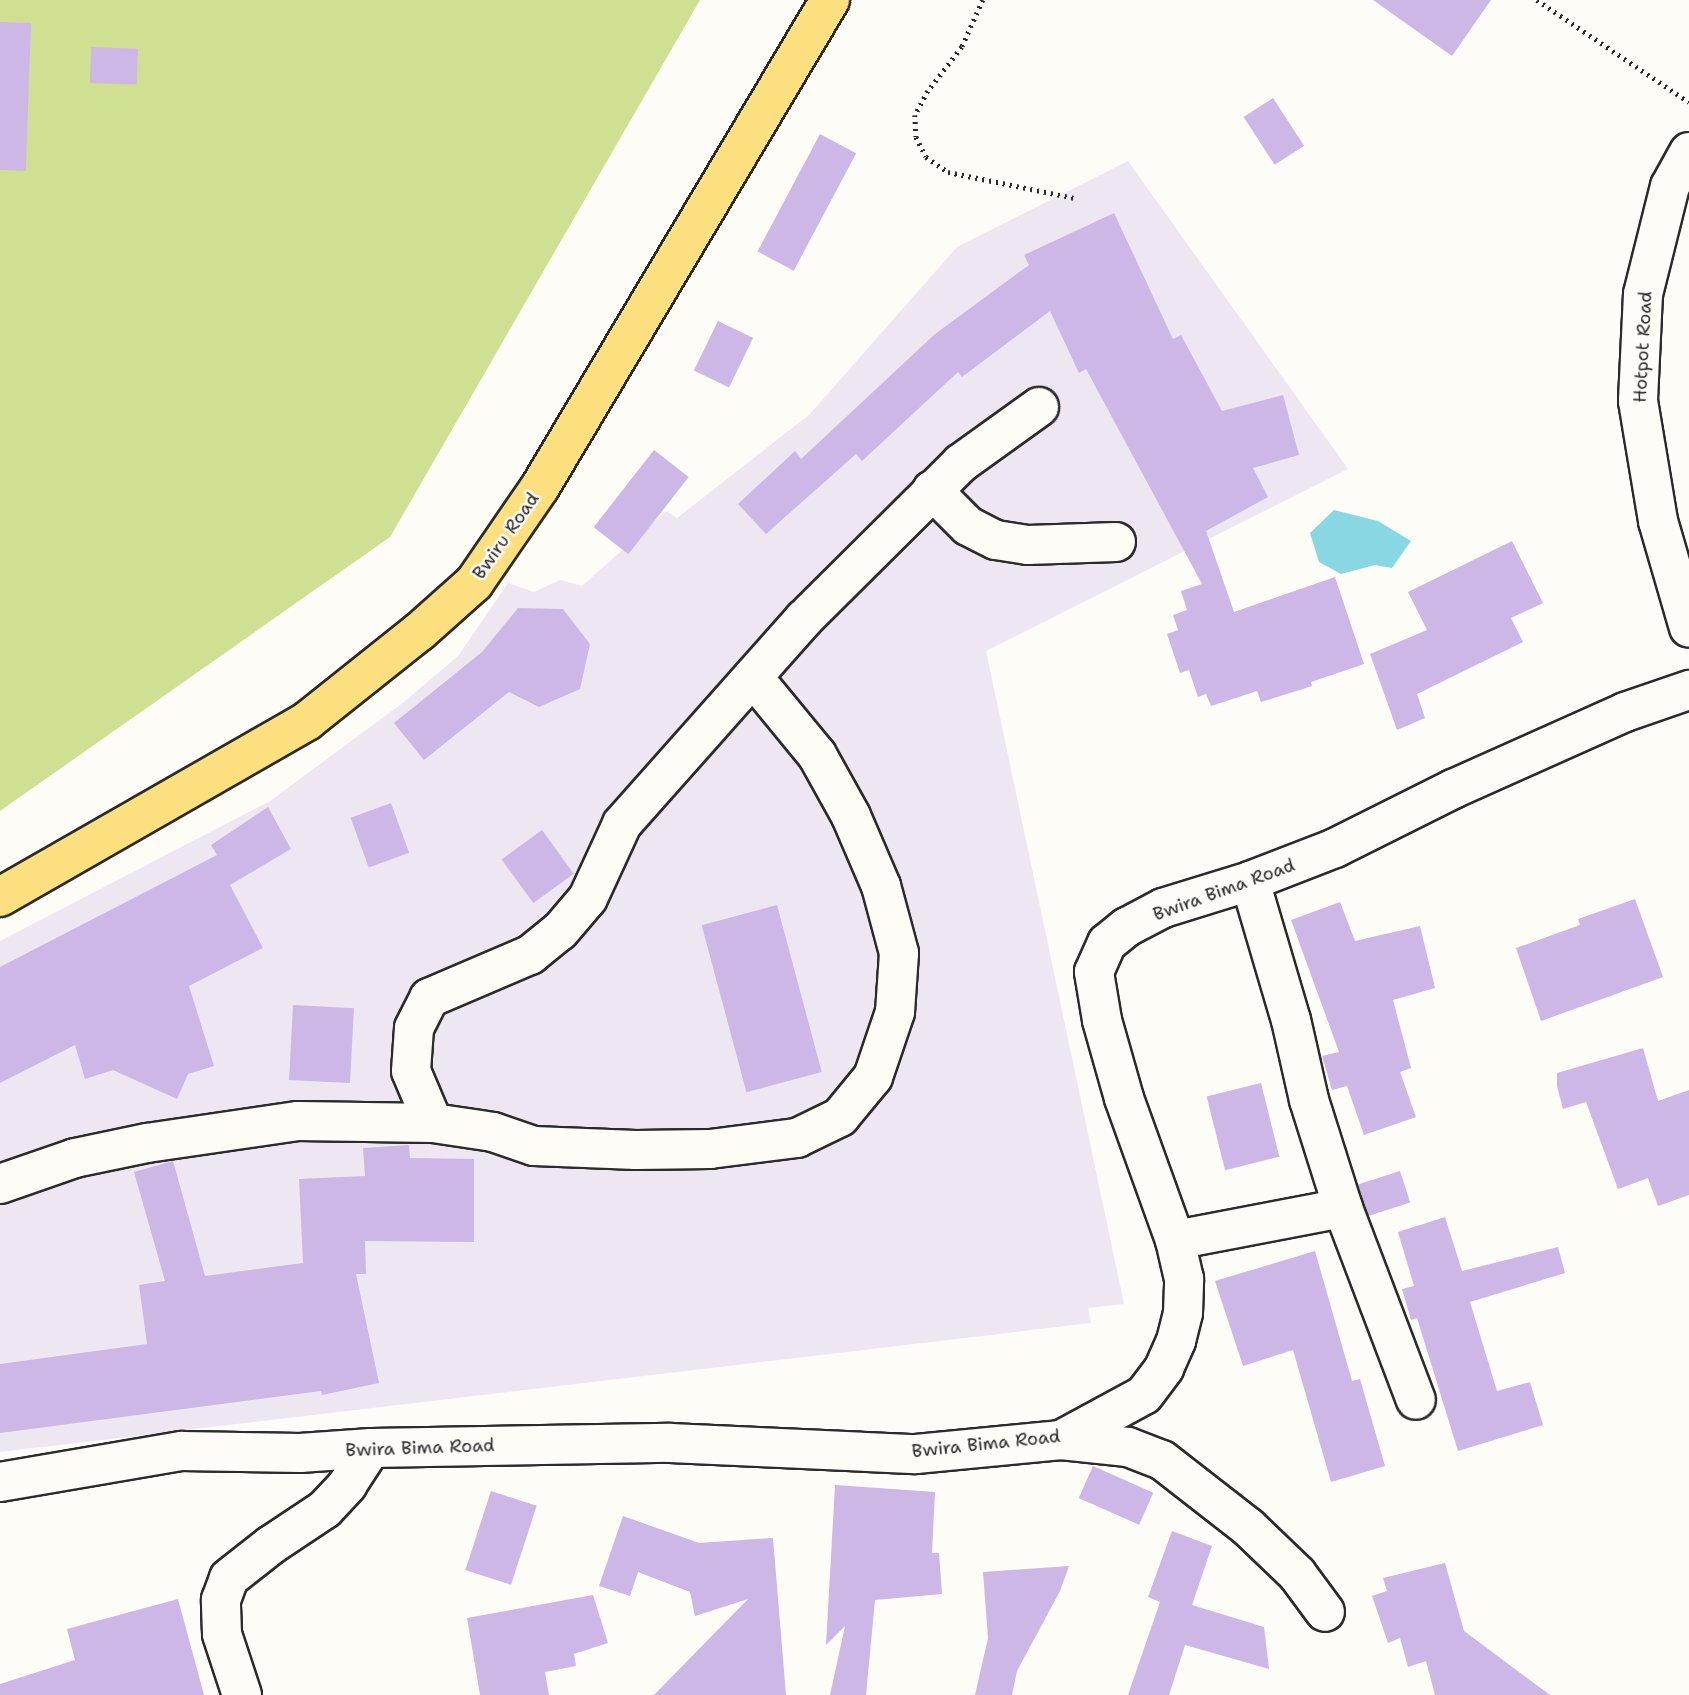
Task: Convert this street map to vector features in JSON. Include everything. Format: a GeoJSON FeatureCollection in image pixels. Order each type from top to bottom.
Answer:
{"type":"FeatureCollection","features":[{"type":"Feature","properties":{"kind":"main road","name":"Bwiru Road"},"geometry":{"type":"LineString","coordinates":[[0,898],[307,721],[419,632],[474,583],[540,488],[830,0]]}},
{"type":"Feature","properties":{"kind":"street","name":"Hotpot Road"},"geometry":{"type":"LineString","coordinates":[[1689,152],[1670,186],[1643,294],[1638,401],[1658,521],[1689,628]]}},
{"type":"Feature","properties":{"kind":"street"},"geometry":{"type":"LineString","coordinates":[[433,1123],[411,1071],[414,1028],[429,998],[530,955],[559,931],[588,898],[622,824],[804,619],[961,463],[1039,407]]}},
{"type":"Feature","properties":{"kind":"street"},"geometry":{"type":"LineString","coordinates":[[932,490],[968,526],[996,540],[1028,545],[1116,542]]}},
{"type":"Feature","properties":{"kind":"street"},"geometry":{"type":"LineString","coordinates":[[0,1184],[75,1158],[148,1143],[298,1121],[433,1123],[493,1132],[534,1146],[624,1150],[710,1149],[797,1138],[840,1117],[873,1077],[895,1012],[899,953],[881,886],[851,816],[817,755],[752,677]]}},
{"type":"Feature","properties":{"kind":"street","name":"Bwira Bima Road"},"geometry":{"type":"LineString","coordinates":[[0,1482],[183,1451],[300,1454],[371,1448],[670,1443],[916,1454],[1061,1440],[1144,1395],[1164,1368],[1176,1342],[1183,1313],[1184,1279],[1175,1240],[1124,1098],[1102,1020],[1094,972],[1107,943],[1127,927],[1163,908],[1250,881],[1335,848],[1454,789],[1625,712],[1689,690]]}},
{"type":"Feature","properties":{"kind":"street"},"geometry":{"type":"LineString","coordinates":[[1250,881],[1291,1020],[1309,1100],[1343,1208],[1416,1400]]}},
{"type":"Feature","properties":{"kind":"street"},"geometry":{"type":"LineString","coordinates":[[1175,1240],[1343,1208]]}},
{"type":"Feature","properties":{"kind":"street"},"geometry":{"type":"LineString","coordinates":[[1061,1440],[1128,1447],[1162,1460],[1248,1527],[1297,1574],[1325,1612]]}},
{"type":"Feature","properties":{"kind":"street"},"geometry":{"type":"LineString","coordinates":[[242,1695],[222,1634],[221,1600],[229,1578],[271,1545],[325,1509],[347,1485],[371,1448]]}},
{"type":"Feature","properties":{"kind":"path"},"geometry":{"type":"LineString","coordinates":[[983,0],[962,47],[928,91],[915,115],[916,137],[926,157],[948,172],[1052,191],[1075,198]]}},
{"type":"Feature","properties":{"kind":"path"},"geometry":{"type":"LineString","coordinates":[[1536,0],[1689,102]]}},
{"type":"Feature","properties":{"kind":"shaded area"},"geometry":{"type":"Polygon","coordinates":[[[1128,161],[1348,469],[986,651],[1124,1304],[1088,1308],[1091,1323],[0,1452],[0,941],[270,801],[404,702],[458,656],[508,583],[534,592],[560,580],[582,586],[666,511],[677,518],[810,414],[957,247],[1128,161]]]}},
{"type":"Feature","properties":{"kind":"green space"},"geometry":{"type":"Polygon","coordinates":[[[0,0],[700,0],[390,537],[0,811],[0,0]]]}},
{"type":"Feature","properties":{"kind":"water"},"geometry":{"type":"Polygon","coordinates":[[[1334,510],[1378,521],[1411,541],[1392,568],[1375,565],[1341,574],[1319,562],[1310,533],[1334,510]]]}},
{"type":"Feature","properties":{"kind":"building"},"geometry":{"type":"Polygon","coordinates":[[[1373,0],[1491,0],[1452,56],[1373,0]]]}},
{"type":"Feature","properties":{"kind":"building"},"geometry":{"type":"Polygon","coordinates":[[[0,22],[31,23],[26,171],[0,170],[0,22]]]}},
{"type":"Feature","properties":{"kind":"building"},"geometry":{"type":"Polygon","coordinates":[[[91,47],[138,49],[137,85],[90,83],[91,47]]]}},
{"type":"Feature","properties":{"kind":"building"},"geometry":{"type":"Polygon","coordinates":[[[1273,98],[1304,146],[1275,165],[1244,117],[1273,98]]]}},
{"type":"Feature","properties":{"kind":"building"},"geometry":{"type":"Polygon","coordinates":[[[820,134],[856,153],[794,271],[758,251],[820,134]]]}},
{"type":"Feature","properties":{"kind":"building"},"geometry":{"type":"Polygon","coordinates":[[[1114,213],[1173,339],[1181,335],[1222,411],[1283,395],[1299,455],[1253,468],[1268,497],[1206,531],[1234,612],[1335,577],[1364,664],[1311,682],[1312,686],[1261,702],[1257,691],[1211,706],[1206,694],[1198,697],[1189,670],[1180,673],[1167,634],[1178,630],[1173,615],[1187,610],[1181,591],[1202,584],[1086,369],[1079,373],[1050,311],[962,377],[958,372],[862,461],[856,454],[766,534],[738,504],[795,451],[801,459],[935,334],[1029,265],[1024,255],[1114,213]]]}},
{"type":"Feature","properties":{"kind":"building"},"geometry":{"type":"Polygon","coordinates":[[[718,321],[753,338],[729,388],[694,370],[718,321]]]}},
{"type":"Feature","properties":{"kind":"building"},"geometry":{"type":"Polygon","coordinates":[[[654,450],[689,477],[628,554],[594,527],[654,450]]]}},
{"type":"Feature","properties":{"kind":"building"},"geometry":{"type":"Polygon","coordinates":[[[1512,541],[1543,603],[1511,618],[1523,642],[1417,694],[1425,718],[1397,730],[1370,654],[1427,630],[1408,592],[1512,541]]]}},
{"type":"Feature","properties":{"kind":"building"},"geometry":{"type":"Polygon","coordinates":[[[518,608],[563,609],[590,644],[580,689],[539,707],[509,692],[424,760],[394,723],[482,652],[518,608]]]}},
{"type":"Feature","properties":{"kind":"building"},"geometry":{"type":"Polygon","coordinates":[[[391,803],[409,853],[369,868],[351,818],[391,803]]]}},
{"type":"Feature","properties":{"kind":"building"},"geometry":{"type":"Polygon","coordinates":[[[268,807],[291,849],[230,885],[263,948],[189,986],[214,1066],[188,1074],[177,1099],[113,1070],[85,1079],[75,1045],[0,1083],[0,967],[217,855],[211,845],[268,807]]]}},
{"type":"Feature","properties":{"kind":"building"},"geometry":{"type":"Polygon","coordinates":[[[542,830],[574,874],[533,903],[502,859],[542,830]]]}},
{"type":"Feature","properties":{"kind":"building"},"geometry":{"type":"Polygon","coordinates":[[[1635,899],[1663,977],[1541,1021],[1516,948],[1580,925],[1578,919],[1635,899]]]}},
{"type":"Feature","properties":{"kind":"building"},"geometry":{"type":"Polygon","coordinates":[[[1340,902],[1355,941],[1420,926],[1435,988],[1393,1000],[1411,1068],[1400,1072],[1416,1117],[1364,1135],[1347,1086],[1332,1090],[1322,1056],[1339,1052],[1291,920],[1340,902]]]}},
{"type":"Feature","properties":{"kind":"building"},"geometry":{"type":"Polygon","coordinates":[[[777,905],[822,1072],[746,1092],[702,925],[777,905]]]}},
{"type":"Feature","properties":{"kind":"building"},"geometry":{"type":"Polygon","coordinates":[[[293,1005],[354,1008],[350,1083],[289,1080],[293,1005]]]}},
{"type":"Feature","properties":{"kind":"building"},"geometry":{"type":"Polygon","coordinates":[[[1643,1048],[1658,1101],[1689,1090],[1689,1195],[1658,1206],[1648,1178],[1618,1189],[1586,1102],[1563,1109],[1557,1086],[1557,1073],[1643,1048]]]}},
{"type":"Feature","properties":{"kind":"building"},"geometry":{"type":"Polygon","coordinates":[[[1261,1083],[1279,1157],[1225,1170],[1207,1097],[1261,1083]]]}},
{"type":"Feature","properties":{"kind":"building"},"geometry":{"type":"Polygon","coordinates":[[[409,1145],[410,1158],[474,1159],[474,1242],[365,1241],[366,1274],[356,1274],[379,1383],[322,1395],[321,1391],[0,1433],[0,1364],[147,1344],[139,1285],[165,1281],[134,1172],[173,1161],[205,1276],[303,1263],[299,1179],[365,1176],[363,1148],[409,1145]]]}},
{"type":"Feature","properties":{"kind":"building"},"geometry":{"type":"Polygon","coordinates":[[[1400,1171],[1410,1202],[1368,1216],[1358,1185],[1400,1171]]]}},
{"type":"Feature","properties":{"kind":"building"},"geometry":{"type":"Polygon","coordinates":[[[1445,1217],[1462,1271],[1558,1247],[1565,1273],[1470,1302],[1497,1391],[1530,1382],[1543,1425],[1458,1451],[1417,1318],[1411,1320],[1402,1289],[1414,1286],[1398,1232],[1445,1217]]]}},
{"type":"Feature","properties":{"kind":"building"},"geometry":{"type":"Polygon","coordinates":[[[1315,1251],[1352,1381],[1360,1379],[1385,1466],[1331,1482],[1293,1350],[1243,1366],[1215,1281],[1315,1251]]]}},
{"type":"Feature","properties":{"kind":"building"},"geometry":{"type":"Polygon","coordinates":[[[1093,1466],[1153,1493],[1139,1525],[1079,1498],[1093,1466]]]}},
{"type":"Feature","properties":{"kind":"building"},"geometry":{"type":"Polygon","coordinates":[[[835,1485],[935,1492],[932,1553],[939,1553],[942,1594],[875,1600],[866,1695],[830,1695],[845,1626],[826,1645],[835,1485]]]}},
{"type":"Feature","properties":{"kind":"building"},"geometry":{"type":"Polygon","coordinates":[[[491,1491],[537,1506],[511,1585],[465,1570],[491,1491]]]}},
{"type":"Feature","properties":{"kind":"building"},"geometry":{"type":"Polygon","coordinates":[[[623,1516],[699,1543],[773,1538],[786,1695],[654,1695],[748,1599],[695,1616],[690,1592],[638,1572],[630,1596],[599,1586],[623,1516]]]}},
{"type":"Feature","properties":{"kind":"building"},"geometry":{"type":"Polygon","coordinates":[[[1172,1531],[1212,1546],[1192,1605],[1264,1627],[1269,1669],[1185,1645],[1169,1695],[1128,1695],[1160,1602],[1148,1597],[1172,1531]]]}},
{"type":"Feature","properties":{"kind":"building"},"geometry":{"type":"Polygon","coordinates":[[[1445,1563],[1464,1631],[1550,1695],[1435,1695],[1426,1661],[1408,1667],[1400,1638],[1388,1643],[1372,1596],[1387,1591],[1383,1578],[1445,1563]]]}},
{"type":"Feature","properties":{"kind":"building"},"geometry":{"type":"Polygon","coordinates":[[[1069,1566],[1060,1591],[1017,1671],[1012,1695],[975,1695],[988,1638],[983,1572],[1069,1566]]]}},
{"type":"Feature","properties":{"kind":"building"},"geometry":{"type":"Polygon","coordinates":[[[593,1595],[608,1643],[574,1654],[576,1666],[545,1672],[549,1695],[480,1695],[467,1618],[593,1595]]]}},
{"type":"Feature","properties":{"kind":"building"},"geometry":{"type":"Polygon","coordinates":[[[178,1599],[204,1695],[0,1695],[0,1684],[75,1660],[67,1629],[178,1599]]]}}]}
